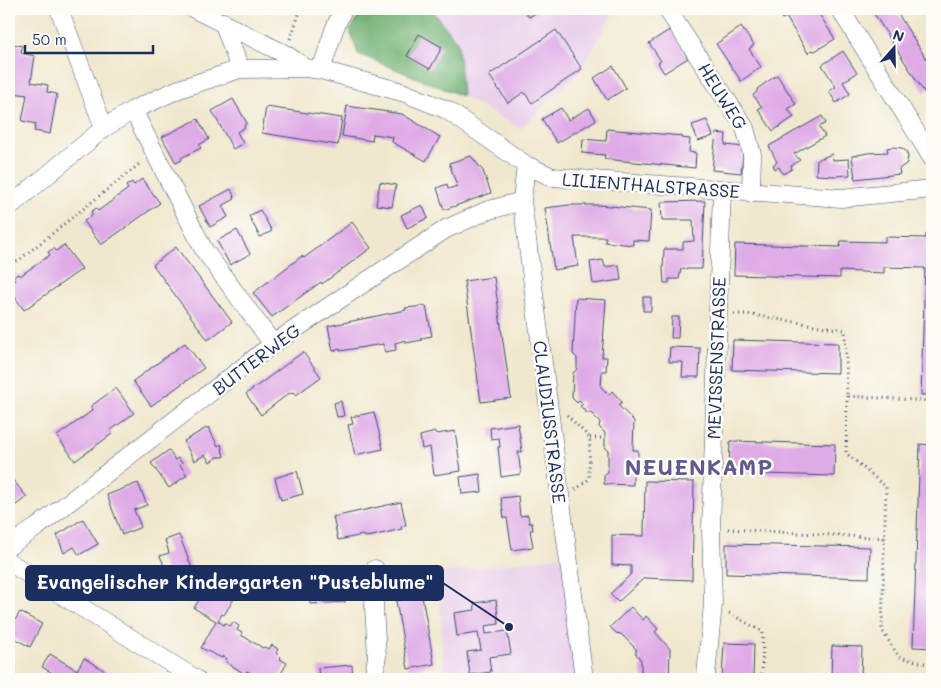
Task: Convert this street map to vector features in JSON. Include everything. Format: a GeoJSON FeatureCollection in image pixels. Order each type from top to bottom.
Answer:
{"type":"FeatureCollection","features":[{"type":"Feature","properties":{"kind":"street"},"geometry":{"type":"LineString","coordinates":[[59,9],[104,128]]}},
{"type":"Feature","properties":{"kind":"street","name":"LILIENTHALSTRASSE"},"geometry":{"type":"LineString","coordinates":[[194,9],[314,68],[402,92],[447,110],[526,165],[552,177],[841,198],[932,189]]}},
{"type":"Feature","properties":{"kind":"street"},"geometry":{"type":"LineString","coordinates":[[314,68],[343,9]]}},
{"type":"Feature","properties":{"kind":"street","name":"HEUWEG"},"geometry":{"type":"LineString","coordinates":[[667,9],[745,128],[752,154],[751,192]]}},
{"type":"Feature","properties":{"kind":"street"},"geometry":{"type":"LineString","coordinates":[[840,9],[932,158]]}},
{"type":"Feature","properties":{"kind":"street"},"geometry":{"type":"LineString","coordinates":[[223,22],[240,69]]}},
{"type":"Feature","properties":{"kind":"street","name":"LILIENTHALSTRASSE"},"geometry":{"type":"LineString","coordinates":[[9,207],[104,128],[133,110],[179,89],[240,69],[314,68]]}},
{"type":"Feature","properties":{"kind":"street"},"geometry":{"type":"LineString","coordinates":[[133,110],[204,250],[273,344]]}},
{"type":"Feature","properties":{"kind":"street","name":"CLAUDIUSSTRASSE"},"geometry":{"type":"LineString","coordinates":[[526,165],[522,201],[584,679]]}},
{"type":"Feature","properties":{"kind":"street","name":"MEVISSENSTRASSE"},"geometry":{"type":"LineString","coordinates":[[706,675],[713,604],[710,528],[722,190]]}},
{"type":"Feature","properties":{"kind":"street","name":"BUTTERWEG"},"geometry":{"type":"LineString","coordinates":[[9,546],[37,527],[273,344],[446,229],[486,211],[522,201]]}},
{"type":"Feature","properties":{"kind":"street"},"geometry":{"type":"LineString","coordinates":[[9,562],[196,679]]}},
{"type":"Feature","properties":{"kind":"street"},"geometry":{"type":"LineString","coordinates":[[372,679],[377,656],[374,607],[375,569]]}},
{"type":"Feature","properties":{"kind":"path"},"geometry":{"type":"LineString","coordinates":[[285,54],[300,9]]}},
{"type":"Feature","properties":{"kind":"path"},"geometry":{"type":"LineString","coordinates":[[9,268],[155,153]]}},
{"type":"Feature","properties":{"kind":"path"},"geometry":{"type":"LineString","coordinates":[[718,315],[746,314],[845,330],[846,453],[886,487],[882,630],[899,657],[932,665]]}},
{"type":"Feature","properties":{"kind":"path"},"geometry":{"type":"LineString","coordinates":[[547,395],[590,438],[603,438]]}},
{"type":"Feature","properties":{"kind":"path"},"geometry":{"type":"LineString","coordinates":[[846,396],[932,401]]}},
{"type":"Feature","properties":{"kind":"path"},"geometry":{"type":"LineString","coordinates":[[560,502],[589,479],[590,438]]}},
{"type":"Feature","properties":{"kind":"path"},"geometry":{"type":"LineString","coordinates":[[710,528],[885,538]]}},
{"type":"Feature","properties":{"kind":"path"},"geometry":{"type":"LineString","coordinates":[[713,604],[763,632],[762,679]]}},
{"type":"Feature","properties":{"kind":"shaded area"},"geometry":{"type":"Polygon","coordinates":[[[431,9],[615,9],[582,69],[520,129],[462,96],[458,43],[431,9]]]}},
{"type":"Feature","properties":{"kind":"shaded area"},"geometry":{"type":"Polygon","coordinates":[[[567,555],[584,679],[445,679],[438,574],[567,555]]]}},
{"type":"Feature","properties":{"kind":"green space"},"geometry":{"type":"Polygon","coordinates":[[[363,9],[431,9],[458,43],[462,96],[358,54],[350,31],[363,9]]]}},
{"type":"Feature","properties":{"kind":"building"},"geometry":{"type":"Polygon","coordinates":[[[523,9],[542,9],[529,17],[523,9]]]}},
{"type":"Feature","properties":{"kind":"building"},"geometry":{"type":"Polygon","coordinates":[[[776,9],[816,9],[835,39],[808,53],[786,17],[782,19],[776,9]]]}},
{"type":"Feature","properties":{"kind":"building"},"geometry":{"type":"Polygon","coordinates":[[[871,9],[895,9],[932,68],[932,87],[924,92],[871,9]]]}},
{"type":"Feature","properties":{"kind":"building"},"geometry":{"type":"Polygon","coordinates":[[[9,16],[13,17],[10,34],[9,34],[9,16]]]}},
{"type":"Feature","properties":{"kind":"building"},"geometry":{"type":"Polygon","coordinates":[[[741,27],[754,45],[749,49],[761,67],[741,81],[716,44],[741,27]]]}},
{"type":"Feature","properties":{"kind":"building"},"geometry":{"type":"Polygon","coordinates":[[[671,29],[688,58],[664,73],[658,63],[661,61],[649,43],[671,29]]]}},
{"type":"Feature","properties":{"kind":"building"},"geometry":{"type":"Polygon","coordinates":[[[556,30],[582,69],[532,103],[524,92],[508,103],[489,75],[556,30]]]}},
{"type":"Feature","properties":{"kind":"building"},"geometry":{"type":"Polygon","coordinates":[[[419,34],[442,47],[430,69],[407,56],[419,34]]]}},
{"type":"Feature","properties":{"kind":"building"},"geometry":{"type":"Polygon","coordinates":[[[9,43],[22,46],[21,53],[35,56],[31,82],[48,85],[47,92],[57,94],[50,134],[34,131],[36,124],[22,121],[27,95],[13,93],[14,86],[9,85],[9,43]]]}},
{"type":"Feature","properties":{"kind":"building"},"geometry":{"type":"Polygon","coordinates":[[[843,51],[857,73],[843,82],[850,94],[836,103],[829,91],[836,87],[822,65],[843,51]]]}},
{"type":"Feature","properties":{"kind":"building"},"geometry":{"type":"Polygon","coordinates":[[[613,66],[626,88],[607,100],[594,78],[613,66]]]}},
{"type":"Feature","properties":{"kind":"building"},"geometry":{"type":"Polygon","coordinates":[[[777,75],[796,104],[788,109],[794,117],[773,131],[758,109],[762,107],[753,95],[757,92],[757,89],[777,75]]]}},
{"type":"Feature","properties":{"kind":"building"},"geometry":{"type":"Polygon","coordinates":[[[233,99],[247,123],[244,125],[245,127],[237,132],[243,143],[233,149],[212,111],[233,99]]]}},
{"type":"Feature","properties":{"kind":"building"},"geometry":{"type":"Polygon","coordinates":[[[347,106],[402,114],[440,137],[426,161],[392,142],[393,137],[373,134],[372,141],[342,136],[347,106]]]}},
{"type":"Feature","properties":{"kind":"building"},"geometry":{"type":"Polygon","coordinates":[[[266,107],[342,118],[338,145],[262,133],[266,107]]]}},
{"type":"Feature","properties":{"kind":"building"},"geometry":{"type":"Polygon","coordinates":[[[561,108],[568,120],[589,108],[596,120],[557,143],[542,119],[561,108]]]}},
{"type":"Feature","properties":{"kind":"building"},"geometry":{"type":"Polygon","coordinates":[[[822,116],[826,123],[819,127],[825,136],[794,154],[800,160],[791,166],[792,169],[783,174],[779,167],[775,169],[773,165],[777,162],[769,146],[822,116]]]}},
{"type":"Feature","properties":{"kind":"building"},"geometry":{"type":"Polygon","coordinates":[[[198,119],[209,139],[199,145],[201,148],[181,158],[182,160],[176,163],[162,137],[198,119]]]}},
{"type":"Feature","properties":{"kind":"building"},"geometry":{"type":"Polygon","coordinates":[[[707,120],[713,136],[698,141],[692,125],[707,120]]]}},
{"type":"Feature","properties":{"kind":"building"},"geometry":{"type":"Polygon","coordinates":[[[607,129],[682,136],[682,138],[690,139],[689,152],[696,153],[695,168],[604,159],[605,155],[582,153],[583,139],[606,141],[607,129]]]}},
{"type":"Feature","properties":{"kind":"building"},"geometry":{"type":"Polygon","coordinates":[[[716,133],[726,134],[725,145],[744,147],[741,173],[712,170],[716,133]]]}},
{"type":"Feature","properties":{"kind":"building"},"geometry":{"type":"Polygon","coordinates":[[[887,148],[902,148],[908,156],[907,163],[899,169],[900,174],[855,179],[852,156],[888,152],[887,148]]]}},
{"type":"Feature","properties":{"kind":"building"},"geometry":{"type":"Polygon","coordinates":[[[832,154],[833,160],[849,159],[850,175],[816,175],[817,160],[832,154]]]}},
{"type":"Feature","properties":{"kind":"building"},"geometry":{"type":"Polygon","coordinates":[[[471,156],[483,171],[491,193],[444,210],[437,188],[447,184],[448,189],[457,186],[449,163],[471,156]]]}},
{"type":"Feature","properties":{"kind":"building"},"geometry":{"type":"Polygon","coordinates":[[[142,179],[160,203],[101,245],[84,221],[93,215],[91,212],[96,208],[98,211],[128,189],[126,186],[132,182],[134,185],[142,179]]]}},
{"type":"Feature","properties":{"kind":"building"},"geometry":{"type":"Polygon","coordinates":[[[380,182],[396,185],[392,207],[376,205],[380,182]]]}},
{"type":"Feature","properties":{"kind":"building"},"geometry":{"type":"Polygon","coordinates":[[[231,189],[235,199],[222,206],[228,217],[210,227],[199,206],[231,189]]]}},
{"type":"Feature","properties":{"kind":"building"},"geometry":{"type":"Polygon","coordinates":[[[705,201],[702,269],[681,269],[679,279],[669,279],[669,283],[664,283],[664,249],[683,249],[683,242],[694,241],[693,220],[662,220],[661,202],[705,201]]]}},
{"type":"Feature","properties":{"kind":"building"},"geometry":{"type":"Polygon","coordinates":[[[422,205],[428,218],[407,228],[401,215],[422,205]]]}},
{"type":"Feature","properties":{"kind":"building"},"geometry":{"type":"Polygon","coordinates":[[[569,205],[600,205],[651,210],[649,241],[633,240],[633,245],[605,242],[606,237],[574,237],[578,266],[554,270],[545,208],[569,205]]]}},
{"type":"Feature","properties":{"kind":"building"},"geometry":{"type":"Polygon","coordinates":[[[260,210],[272,231],[260,237],[249,216],[260,210]]]}},
{"type":"Feature","properties":{"kind":"building"},"geometry":{"type":"Polygon","coordinates":[[[352,222],[371,248],[322,284],[321,282],[272,317],[253,293],[302,256],[304,258],[352,222]]]}},
{"type":"Feature","properties":{"kind":"building"},"geometry":{"type":"Polygon","coordinates":[[[237,230],[250,254],[230,265],[217,241],[237,230]]]}},
{"type":"Feature","properties":{"kind":"building"},"geometry":{"type":"Polygon","coordinates":[[[926,234],[932,234],[932,395],[921,395],[925,268],[884,267],[884,273],[840,271],[840,278],[734,275],[735,244],[840,247],[841,241],[885,242],[885,237],[926,238],[926,234]]]}},
{"type":"Feature","properties":{"kind":"building"},"geometry":{"type":"Polygon","coordinates":[[[64,245],[82,269],[24,310],[9,289],[9,284],[15,280],[13,277],[18,274],[20,276],[50,255],[48,252],[54,248],[56,251],[64,245]]]}},
{"type":"Feature","properties":{"kind":"building"},"geometry":{"type":"Polygon","coordinates":[[[176,247],[232,322],[208,340],[153,265],[176,247]]]}},
{"type":"Feature","properties":{"kind":"building"},"geometry":{"type":"Polygon","coordinates":[[[603,260],[605,267],[619,265],[621,280],[593,284],[590,262],[603,260]]]}},
{"type":"Feature","properties":{"kind":"building"},"geometry":{"type":"Polygon","coordinates":[[[494,277],[511,398],[481,402],[464,281],[494,277]]]}},
{"type":"Feature","properties":{"kind":"building"},"geometry":{"type":"Polygon","coordinates":[[[643,297],[651,297],[651,311],[643,311],[643,297]]]}},
{"type":"Feature","properties":{"kind":"building"},"geometry":{"type":"Polygon","coordinates":[[[576,298],[606,300],[602,357],[607,357],[606,371],[602,371],[601,387],[609,395],[612,391],[622,402],[618,405],[634,421],[633,450],[638,450],[638,468],[633,468],[633,485],[604,484],[604,475],[608,472],[608,450],[605,447],[605,433],[599,427],[600,422],[580,406],[583,404],[579,400],[577,403],[572,398],[573,373],[577,369],[577,358],[573,354],[576,298]]]}},
{"type":"Feature","properties":{"kind":"building"},"geometry":{"type":"Polygon","coordinates":[[[426,306],[432,336],[421,338],[422,340],[406,343],[406,340],[395,343],[396,350],[385,352],[383,344],[333,351],[328,326],[406,310],[405,308],[426,306]]]}},
{"type":"Feature","properties":{"kind":"building"},"geometry":{"type":"Polygon","coordinates":[[[672,317],[679,317],[678,338],[671,338],[672,317]]]}},
{"type":"Feature","properties":{"kind":"building"},"geometry":{"type":"Polygon","coordinates":[[[733,340],[838,343],[838,373],[732,370],[733,340]]]}},
{"type":"Feature","properties":{"kind":"building"},"geometry":{"type":"Polygon","coordinates":[[[185,343],[204,368],[151,406],[133,381],[185,343]]]}},
{"type":"Feature","properties":{"kind":"building"},"geometry":{"type":"Polygon","coordinates":[[[670,347],[700,348],[699,377],[682,377],[683,362],[669,362],[670,347]]]}},
{"type":"Feature","properties":{"kind":"building"},"geometry":{"type":"Polygon","coordinates":[[[303,352],[321,377],[296,395],[293,392],[288,394],[261,415],[246,394],[303,352]]]}},
{"type":"Feature","properties":{"kind":"building"},"geometry":{"type":"Polygon","coordinates":[[[116,388],[134,413],[110,431],[112,434],[75,461],[57,436],[93,410],[91,406],[116,388]]]}},
{"type":"Feature","properties":{"kind":"building"},"geometry":{"type":"Polygon","coordinates":[[[341,401],[344,416],[337,417],[334,403],[341,401]]]}},
{"type":"Feature","properties":{"kind":"building"},"geometry":{"type":"Polygon","coordinates":[[[374,412],[383,449],[355,455],[348,425],[353,424],[351,417],[374,412]]]}},
{"type":"Feature","properties":{"kind":"building"},"geometry":{"type":"Polygon","coordinates":[[[518,424],[522,452],[518,452],[521,474],[501,477],[499,438],[491,439],[490,428],[518,424]]]}},
{"type":"Feature","properties":{"kind":"building"},"geometry":{"type":"Polygon","coordinates":[[[208,427],[218,446],[221,444],[224,457],[218,457],[210,462],[205,455],[194,461],[184,441],[208,427]]]}},
{"type":"Feature","properties":{"kind":"building"},"geometry":{"type":"Polygon","coordinates":[[[455,431],[461,471],[434,475],[430,447],[422,449],[420,436],[435,432],[437,434],[455,431]]]}},
{"type":"Feature","properties":{"kind":"building"},"geometry":{"type":"Polygon","coordinates":[[[730,441],[835,444],[834,476],[729,473],[730,441]]]}},
{"type":"Feature","properties":{"kind":"building"},"geometry":{"type":"Polygon","coordinates":[[[920,444],[932,445],[932,648],[913,647],[920,444]]]}},
{"type":"Feature","properties":{"kind":"building"},"geometry":{"type":"Polygon","coordinates":[[[169,450],[175,460],[178,458],[182,463],[180,465],[187,475],[169,488],[151,463],[169,450]]]}},
{"type":"Feature","properties":{"kind":"building"},"geometry":{"type":"Polygon","coordinates":[[[297,471],[303,494],[281,500],[275,478],[297,471]]]}},
{"type":"Feature","properties":{"kind":"building"},"geometry":{"type":"Polygon","coordinates":[[[480,474],[482,492],[462,494],[460,477],[480,474]]]}},
{"type":"Feature","properties":{"kind":"building"},"geometry":{"type":"Polygon","coordinates":[[[9,475],[27,497],[9,510],[9,475]]]}},
{"type":"Feature","properties":{"kind":"building"},"geometry":{"type":"Polygon","coordinates":[[[645,481],[694,482],[692,580],[644,578],[618,602],[610,594],[631,574],[631,566],[612,565],[612,535],[644,536],[645,481]]]}},
{"type":"Feature","properties":{"kind":"building"},"geometry":{"type":"Polygon","coordinates":[[[138,483],[147,505],[134,510],[141,527],[122,535],[107,495],[138,483]]]}},
{"type":"Feature","properties":{"kind":"building"},"geometry":{"type":"Polygon","coordinates":[[[518,496],[520,516],[528,515],[529,523],[532,523],[533,530],[530,530],[533,547],[512,550],[507,518],[504,518],[501,498],[518,496]]]}},
{"type":"Feature","properties":{"kind":"building"},"geometry":{"type":"Polygon","coordinates":[[[401,502],[406,525],[401,526],[402,529],[372,536],[364,537],[363,535],[338,540],[333,517],[401,502]]]}},
{"type":"Feature","properties":{"kind":"building"},"geometry":{"type":"Polygon","coordinates":[[[83,519],[98,544],[79,555],[74,547],[64,553],[57,535],[83,519]]]}},
{"type":"Feature","properties":{"kind":"building"},"geometry":{"type":"Polygon","coordinates":[[[179,535],[192,568],[169,577],[160,556],[169,553],[165,540],[179,535]]]}},
{"type":"Feature","properties":{"kind":"building"},"geometry":{"type":"Polygon","coordinates":[[[726,544],[870,547],[869,578],[726,574],[726,544]]]}},
{"type":"Feature","properties":{"kind":"building"},"geometry":{"type":"Polygon","coordinates":[[[343,574],[345,602],[310,604],[309,576],[343,574]]]}},
{"type":"Feature","properties":{"kind":"building"},"geometry":{"type":"Polygon","coordinates":[[[213,576],[237,590],[232,598],[234,599],[218,621],[230,626],[233,622],[239,626],[237,630],[242,633],[241,635],[263,648],[269,649],[272,645],[278,649],[276,653],[281,657],[280,659],[287,663],[278,679],[257,679],[247,671],[245,674],[226,662],[227,659],[223,656],[222,658],[201,648],[216,621],[194,608],[200,598],[198,596],[213,576]]]}},
{"type":"Feature","properties":{"kind":"building"},"geometry":{"type":"Polygon","coordinates":[[[422,596],[434,664],[408,669],[396,601],[422,596]]]}},
{"type":"Feature","properties":{"kind":"building"},"geometry":{"type":"Polygon","coordinates":[[[496,600],[499,624],[485,626],[486,634],[507,631],[511,654],[489,657],[491,672],[470,675],[467,652],[481,650],[478,633],[457,636],[454,613],[475,610],[474,603],[496,600]]]}},
{"type":"Feature","properties":{"kind":"building"},"geometry":{"type":"Polygon","coordinates":[[[631,607],[643,620],[646,616],[658,629],[655,632],[670,649],[669,679],[644,679],[641,674],[641,660],[636,654],[636,649],[621,634],[616,633],[610,627],[631,607]]]}},
{"type":"Feature","properties":{"kind":"building"},"geometry":{"type":"Polygon","coordinates":[[[20,612],[42,624],[30,647],[9,635],[9,630],[20,612]]]}},
{"type":"Feature","properties":{"kind":"building"},"geometry":{"type":"Polygon","coordinates":[[[724,643],[754,644],[753,679],[722,679],[724,643]]]}},
{"type":"Feature","properties":{"kind":"building"},"geometry":{"type":"Polygon","coordinates":[[[832,646],[862,647],[861,679],[831,679],[832,646]]]}},
{"type":"Feature","properties":{"kind":"building"},"geometry":{"type":"Polygon","coordinates":[[[50,654],[77,670],[84,658],[118,679],[63,679],[42,667],[50,654]]]}},
{"type":"Feature","properties":{"kind":"building"},"geometry":{"type":"Polygon","coordinates":[[[352,665],[353,679],[319,679],[318,668],[352,665]]]}},
{"type":"Feature","properties":{"kind":"place","name":"Evangelischer Kindergarten \"Pusteblume\""},"geometry":{"type":"Point","coordinates":[509,627]}},
{"type":"Feature","properties":{"kind":"district","name":"NEUENKAMP"},"geometry":{"type":"Point","coordinates":[699,466]}}]}
